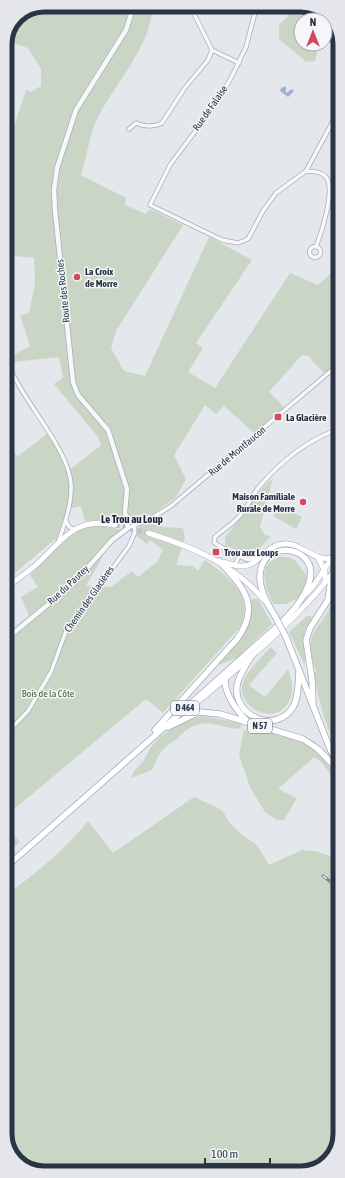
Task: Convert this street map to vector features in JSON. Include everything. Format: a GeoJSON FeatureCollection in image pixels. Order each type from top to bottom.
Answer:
{"type":"FeatureCollection","features":[{"type":"Feature","properties":{"kind":"main road"},"geometry":{"type":"LineString","coordinates":[[12,583],[38,563],[59,540],[74,529],[91,524],[115,525]]}},
{"type":"Feature","properties":{"kind":"main road"},"geometry":{"type":"LineString","coordinates":[[148,533],[185,545],[219,561],[244,579],[265,601],[286,637],[333,754]]}},
{"type":"Feature","properties":{"kind":"main road"},"geometry":{"type":"LineString","coordinates":[[219,561],[246,566],[254,563],[271,547],[287,544],[298,547],[318,558],[332,558]]}},
{"type":"Feature","properties":{"kind":"main road"},"geometry":{"type":"LineString","coordinates":[[265,601],[260,581],[261,566],[267,557],[281,550],[294,551],[308,563],[310,576],[304,595]]}},
{"type":"Feature","properties":{"kind":"main road"},"geometry":{"type":"LineString","coordinates":[[318,558],[327,577],[325,582]]}},
{"type":"Feature","properties":{"kind":"main road","name":"D 464"},"geometry":{"type":"LineString","coordinates":[[128,760],[289,614],[304,595],[313,588],[324,568],[332,558]]}},
{"type":"Feature","properties":{"kind":"main road"},"geometry":{"type":"LineString","coordinates":[[144,744],[236,639],[246,622],[248,607],[245,593],[219,561]]}},
{"type":"Feature","properties":{"kind":"main road"},"geometry":{"type":"LineString","coordinates":[[313,706],[312,680],[306,640],[310,628],[328,600],[332,574]]}},
{"type":"Feature","properties":{"kind":"main road","name":"D 464"},"geometry":{"type":"LineString","coordinates":[[170,725],[250,658],[295,616],[332,574]]}},
{"type":"Feature","properties":{"kind":"main road"},"geometry":{"type":"LineString","coordinates":[[250,658],[238,682],[237,695],[239,702],[245,711],[257,719],[273,721],[289,712],[296,701],[300,671]]}},
{"type":"Feature","properties":{"kind":"main road"},"geometry":{"type":"LineString","coordinates":[[226,672],[225,680],[234,705],[248,722]]}},
{"type":"Feature","properties":{"kind":"main road","name":"N 57"},"geometry":{"type":"LineString","coordinates":[[12,862],[170,725],[194,714],[204,712],[248,722],[303,739],[318,749],[333,765]]}},
{"type":"Feature","properties":{"kind":"main road"},"geometry":{"type":"LineString","coordinates":[[325,736],[333,748]]}},
{"type":"Feature","properties":{"kind":"street","name":"Route des Roches"},"geometry":{"type":"LineString","coordinates":[[128,528],[125,512],[127,489],[108,430],[78,395],[73,382],[54,190],[60,158],[76,110],[126,30],[132,12]]}},
{"type":"Feature","properties":{"kind":"street"},"geometry":{"type":"LineString","coordinates":[[194,12],[212,50],[239,63]]}},
{"type":"Feature","properties":{"kind":"street","name":"Rue de Falaise"},"geometry":{"type":"LineString","coordinates":[[255,12],[246,47],[239,63],[217,102],[170,165],[150,206],[222,240],[238,244],[248,239],[263,211],[276,193],[306,171]]}},
{"type":"Feature","properties":{"kind":"street"},"geometry":{"type":"LineString","coordinates":[[129,129],[136,123],[156,126],[162,123],[184,89],[208,60],[212,50]]}},
{"type":"Feature","properties":{"kind":"street"},"geometry":{"type":"LineString","coordinates":[[316,247],[326,215],[329,182],[326,177],[321,174],[306,171],[333,121]]}},
{"type":"Feature","properties":{"kind":"street","name":"Rue de Montfaucon"},"geometry":{"type":"LineString","coordinates":[[128,528],[154,517],[171,506],[333,369]]}},
{"type":"Feature","properties":{"kind":"street"},"geometry":{"type":"LineString","coordinates":[[12,372],[22,392],[68,468],[71,490],[66,521],[59,540]]}},
{"type":"Feature","properties":{"kind":"street"},"geometry":{"type":"LineString","coordinates":[[259,557],[248,559],[217,546],[214,542],[215,537],[242,514],[258,488],[298,449],[314,439],[333,432]]}},
{"type":"Feature","properties":{"kind":"street"},"geometry":{"type":"LineString","coordinates":[[66,521],[70,527],[74,529]]}},
{"type":"Feature","properties":{"kind":"street","name":"Chemin des Glacières"},"geometry":{"type":"LineString","coordinates":[[12,728],[28,711],[44,686],[51,672],[63,637],[128,546],[134,532],[134,525]]}},
{"type":"Feature","properties":{"kind":"street","name":"Rue du Pautey"},"geometry":{"type":"LineString","coordinates":[[12,635],[74,583],[112,540],[128,528]]}},
{"type":"Feature","properties":{"kind":"street"},"geometry":{"type":"LineString","coordinates":[[235,565],[239,556]]}},
{"type":"Feature","properties":{"kind":"green space"},"geometry":{"type":"Polygon","coordinates":[[[44,12],[151,12],[147,33],[140,48],[97,119],[92,132],[81,175],[126,198],[125,205],[146,214],[150,209],[183,225],[116,331],[111,348],[124,371],[145,376],[209,237],[252,260],[196,343],[203,348],[188,372],[215,388],[290,273],[318,285],[331,273],[333,275],[333,366],[324,373],[308,356],[302,355],[269,392],[284,407],[254,433],[224,406],[216,414],[205,405],[174,455],[186,479],[176,497],[153,514],[132,522],[103,520],[85,521],[81,506],[67,509],[58,537],[12,575],[12,451],[18,456],[47,434],[71,469],[101,445],[98,437],[54,384],[63,378],[59,357],[12,362],[12,356],[30,346],[20,315],[29,313],[35,283],[34,258],[14,256],[12,232],[12,133],[26,90],[31,92],[41,86],[41,69],[28,48],[12,43],[14,32],[17,26],[26,17],[32,14],[44,12]]]}},
{"type":"Feature","properties":{"kind":"green space"},"geometry":{"type":"Polygon","coordinates":[[[293,12],[293,51],[279,39],[279,25],[293,12]]]}},
{"type":"Feature","properties":{"kind":"green space"},"geometry":{"type":"Polygon","coordinates":[[[294,52],[317,52],[315,61],[306,62],[294,52]]]}},
{"type":"Feature","properties":{"kind":"green space"},"geometry":{"type":"Polygon","coordinates":[[[273,478],[260,527],[265,535],[271,536],[259,549],[251,554],[241,552],[225,545],[225,537],[259,492],[273,478]]]}},
{"type":"Feature","properties":{"kind":"green space"},"geometry":{"type":"Polygon","coordinates":[[[280,505],[302,517],[296,529],[273,516],[280,505]]]}},
{"type":"Feature","properties":{"kind":"green space","name":"Bois de la Côte"},"geometry":{"type":"Polygon","coordinates":[[[154,520],[163,527],[183,528],[185,539],[176,565],[193,566],[198,571],[205,560],[230,580],[242,596],[244,605],[244,615],[240,627],[163,713],[146,699],[12,811],[12,629],[29,616],[21,597],[38,587],[30,575],[62,541],[84,527],[98,525],[121,530],[97,552],[103,556],[86,586],[111,587],[132,571],[138,577],[157,562],[163,550],[150,540],[147,544],[135,535],[140,525],[154,520]]]}},
{"type":"Feature","properties":{"kind":"green space"},"geometry":{"type":"Polygon","coordinates":[[[279,557],[288,557],[295,560],[307,576],[306,583],[298,598],[286,604],[273,604],[264,578],[267,565],[279,557]]]}},
{"type":"Feature","properties":{"kind":"green space"},"geometry":{"type":"Polygon","coordinates":[[[252,599],[258,599],[272,624],[237,658],[218,665],[247,628],[252,599]]]}},
{"type":"Feature","properties":{"kind":"green space"},"geometry":{"type":"Polygon","coordinates":[[[333,602],[333,738],[326,724],[320,702],[315,681],[314,673],[316,671],[311,648],[313,635],[333,602]]]}},
{"type":"Feature","properties":{"kind":"green space"},"geometry":{"type":"Polygon","coordinates":[[[307,616],[311,616],[312,619],[304,632],[305,666],[289,632],[307,616]]]}},
{"type":"Feature","properties":{"kind":"green space"},"geometry":{"type":"Polygon","coordinates":[[[271,647],[277,653],[249,685],[265,697],[288,669],[292,683],[292,691],[288,703],[282,710],[273,713],[264,713],[256,710],[248,704],[243,696],[242,686],[246,676],[271,647]]]}},
{"type":"Feature","properties":{"kind":"green space"},"geometry":{"type":"Polygon","coordinates":[[[203,716],[240,723],[242,727],[237,729],[213,724],[201,724],[194,726],[165,748],[156,760],[152,770],[131,778],[151,748],[162,736],[182,723],[203,716]]]}},
{"type":"Feature","properties":{"kind":"green space"},"geometry":{"type":"Polygon","coordinates":[[[262,729],[290,738],[307,746],[322,758],[333,771],[333,780],[323,764],[314,757],[278,789],[297,798],[284,820],[277,820],[265,812],[250,787],[239,755],[244,730],[261,732],[262,729]]]}},
{"type":"Feature","properties":{"kind":"green space"},"geometry":{"type":"Polygon","coordinates":[[[194,797],[222,810],[229,822],[243,836],[256,844],[269,865],[302,850],[315,851],[333,857],[333,1138],[330,1148],[317,1162],[301,1166],[42,1166],[28,1162],[16,1150],[12,1134],[12,891],[28,879],[70,842],[88,821],[113,853],[194,797]]]}},
{"type":"Feature","properties":{"kind":"green space"},"geometry":{"type":"Polygon","coordinates":[[[12,833],[20,842],[12,849],[12,833]]]}},
{"type":"Feature","properties":{"kind":"water"},"geometry":{"type":"Polygon","coordinates":[[[286,86],[286,93],[292,89],[294,91],[288,97],[280,91],[281,88],[286,86]]]}},
{"type":"Feature","properties":{"kind":"tunnel"},"geometry":{"type":"LineString","coordinates":[[115,525],[148,533]]}},
{"type":"Feature","properties":{"kind":"railway"},"geometry":{"type":"LineString","coordinates":[[323,876],[333,884]]}},
{"type":"Feature","properties":{"kind":"place","name":"La Croix de Morre"},"geometry":{"type":"Point","coordinates":[77,277]}},
{"type":"Feature","properties":{"kind":"place","name":"La Glacière"},"geometry":{"type":"Point","coordinates":[278,417]}},
{"type":"Feature","properties":{"kind":"place","name":"Maison Familiale Rurale de Morre"},"geometry":{"type":"Point","coordinates":[303,502]}},
{"type":"Feature","properties":{"kind":"place","name":"Trou aux Loups"},"geometry":{"type":"Point","coordinates":[216,552]}},
{"type":"Feature","properties":{"kind":"district","name":"Le Trou au Loup"},"geometry":{"type":"Point","coordinates":[132,519]}}]}
